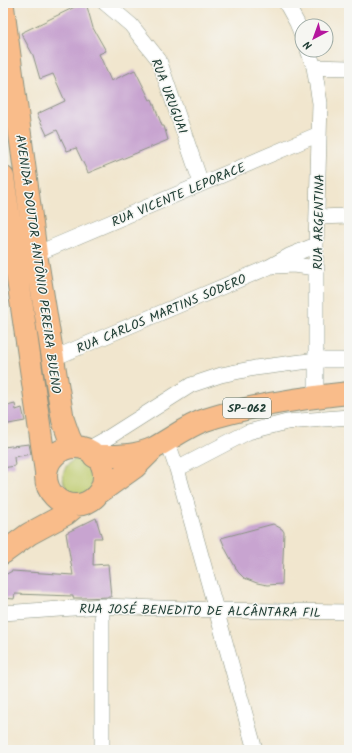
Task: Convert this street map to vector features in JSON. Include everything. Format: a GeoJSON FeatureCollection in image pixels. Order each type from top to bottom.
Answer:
{"type":"FeatureCollection","features":[{"type":"Feature","properties":{"kind":"main road","name":"AVENIDA DOUTOR ANTÔNIO PEREIRA BUENO"},"geometry":{"type":"LineString","coordinates":[[3,7],[36,254],[54,358],[62,420],[69,437],[85,451]]}},
{"type":"Feature","properties":{"kind":"main road","name":"AVENIDA DOUTOR ANTÔNIO PEREIRA BUENO"},"geometry":{"type":"LineString","coordinates":[[3,177],[48,482]]}},
{"type":"Feature","properties":{"kind":"main road","name":"SP-062"},"geometry":{"type":"LineString","coordinates":[[29,534],[49,507],[48,482],[51,460],[62,450],[85,451],[118,457],[137,454],[204,421],[246,408],[316,396],[349,393]]}},
{"type":"Feature","properties":{"kind":"main road","name":"SP-062"},"geometry":{"type":"LineString","coordinates":[[3,553],[29,534],[66,514],[77,505],[88,502],[135,468],[160,444]]}},
{"type":"Feature","properties":{"kind":"main road"},"geometry":{"type":"LineString","coordinates":[[85,451],[102,464],[105,479],[100,492]]}},
{"type":"Feature","properties":{"kind":"main road"},"geometry":{"type":"LineString","coordinates":[[48,482],[58,500],[68,504],[77,505]]}},
{"type":"Feature","properties":{"kind":"street","name":"RUA URUGUAI"},"geometry":{"type":"LineString","coordinates":[[105,3],[131,25],[159,60],[201,183]]}},
{"type":"Feature","properties":{"kind":"street"},"geometry":{"type":"LineString","coordinates":[[286,3],[294,18]]}},
{"type":"Feature","properties":{"kind":"street","name":"RUA ARGENTINA"},"geometry":{"type":"LineString","coordinates":[[311,58],[314,67],[320,103],[316,245],[316,396]]}},
{"type":"Feature","properties":{"kind":"street"},"geometry":{"type":"LineString","coordinates":[[314,67],[349,68]]}},
{"type":"Feature","properties":{"kind":"street","name":"RUA VICENTE LEPORACE"},"geometry":{"type":"LineString","coordinates":[[36,254],[320,134]]}},
{"type":"Feature","properties":{"kind":"street"},"geometry":{"type":"LineString","coordinates":[[317,217],[349,216]]}},
{"type":"Feature","properties":{"kind":"street","name":"RUA CARLOS MARTINS SODERO"},"geometry":{"type":"LineString","coordinates":[[54,358],[269,267],[289,256],[316,245]]}},
{"type":"Feature","properties":{"kind":"street","name":"RUA CARLOS MARTINS SODERO"},"geometry":{"type":"LineString","coordinates":[[269,267],[293,265],[317,268]]}},
{"type":"Feature","properties":{"kind":"street"},"geometry":{"type":"LineString","coordinates":[[85,451],[191,385],[221,375],[255,368],[317,360],[349,360]]}},
{"type":"Feature","properties":{"kind":"street"},"geometry":{"type":"LineString","coordinates":[[177,469],[248,432],[287,422],[349,416]]}},
{"type":"Feature","properties":{"kind":"street"},"geometry":{"type":"LineString","coordinates":[[160,444],[177,469],[255,750]]}},
{"type":"Feature","properties":{"kind":"street"},"geometry":{"type":"LineString","coordinates":[[102,606],[102,750]]}},
{"type":"Feature","properties":{"kind":"street","name":"RUA JOSÉ BENEDITO DE ALCÂNTARA FIL"},"geometry":{"type":"LineString","coordinates":[[3,613],[102,606],[217,610],[349,612]]}},
{"type":"Feature","properties":{"kind":"green space"},"geometry":{"type":"Polygon","coordinates":[[[82,458],[92,461],[98,467],[101,477],[98,487],[92,493],[82,496],[72,493],[66,487],[63,477],[66,467],[72,461],[82,458]]]}},
{"type":"Feature","properties":{"kind":"building"},"geometry":{"type":"Polygon","coordinates":[[[83,3],[86,3],[93,28],[106,51],[99,54],[111,81],[135,70],[150,100],[152,99],[162,126],[164,126],[168,140],[88,173],[76,148],[67,151],[57,130],[47,135],[37,114],[65,101],[53,74],[40,79],[33,55],[21,33],[83,3]]]}},
{"type":"Feature","properties":{"kind":"building"},"geometry":{"type":"Polygon","coordinates":[[[15,404],[16,410],[22,408],[25,421],[3,425],[3,407],[15,404]]]}},
{"type":"Feature","properties":{"kind":"building"},"geometry":{"type":"Polygon","coordinates":[[[29,444],[31,454],[14,457],[15,466],[3,468],[3,447],[29,444]]]}},
{"type":"Feature","properties":{"kind":"building"},"geometry":{"type":"Polygon","coordinates":[[[96,518],[102,538],[94,538],[93,565],[108,564],[111,597],[73,598],[73,596],[15,594],[14,599],[3,598],[3,576],[12,571],[73,575],[66,533],[96,518]]]}},
{"type":"Feature","properties":{"kind":"building"},"geometry":{"type":"Polygon","coordinates":[[[273,524],[282,529],[284,532],[282,584],[267,585],[244,578],[238,572],[221,538],[273,524]]]}}]}
